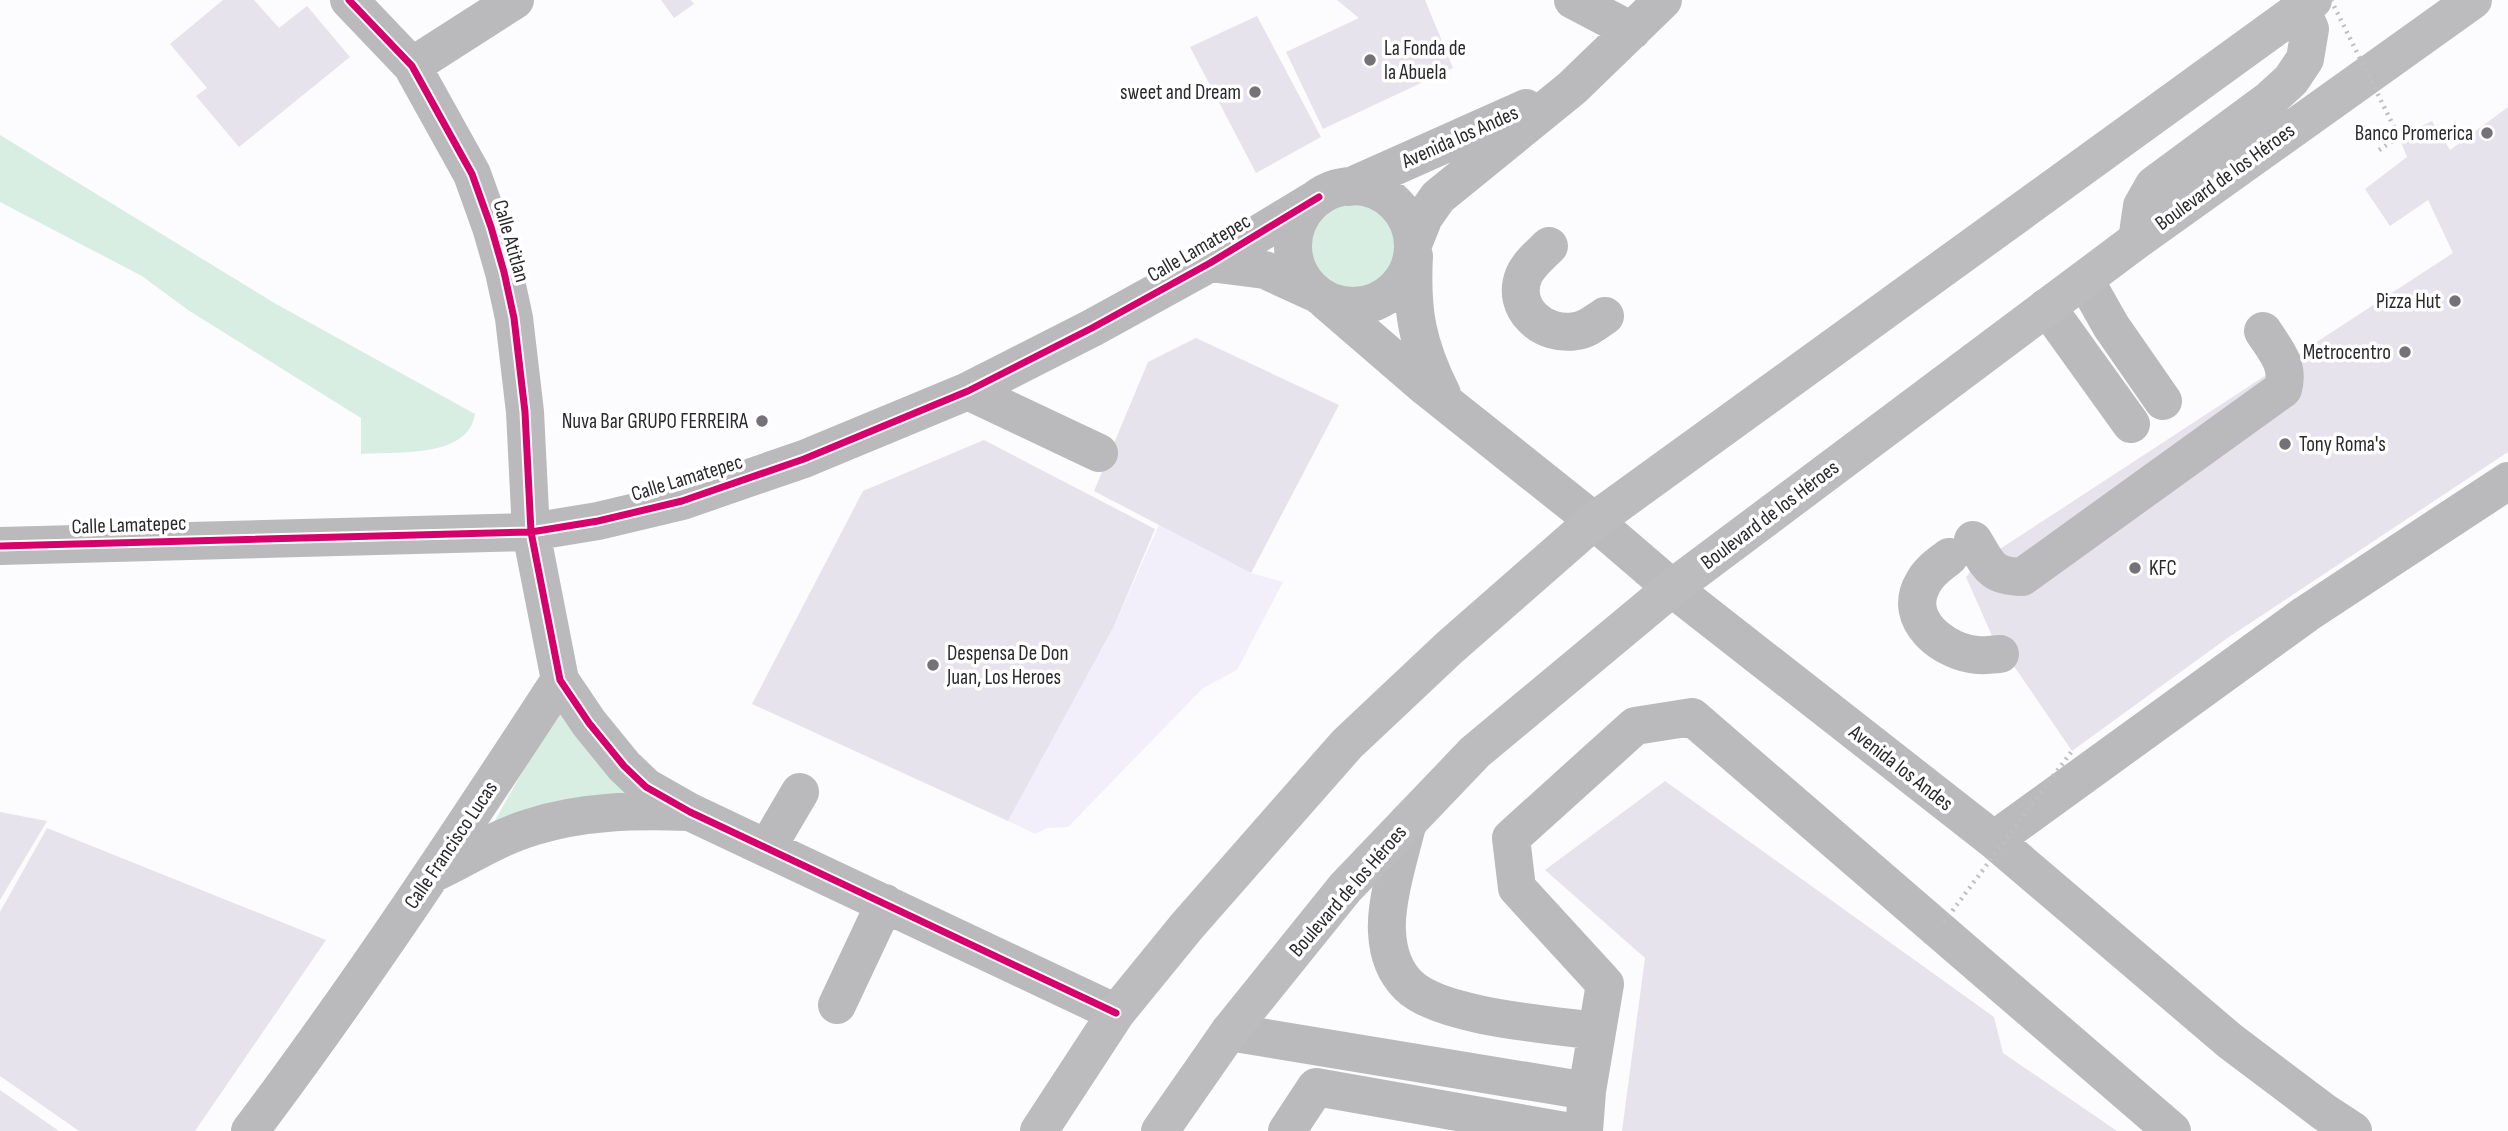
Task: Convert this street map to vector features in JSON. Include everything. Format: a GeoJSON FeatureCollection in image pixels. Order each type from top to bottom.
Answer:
{"type":"FeatureCollection","features":[{"type":"Feature","properties":{"kind":"main road","name":"Boulevard de los Héroes"},"geometry":{"type":"LineString","coordinates":[[1160,1131],[1229,1032],[1345,888],[1475,752],[1672,588],[2137,240],[2473,0]]}},
{"type":"Feature","properties":{"kind":"main road"},"geometry":{"type":"LineString","coordinates":[[2137,240],[2142,206],[2154,185],[2269,100],[2291,80],[2305,59],[2310,29],[2310,2]]}},
{"type":"Feature","properties":{"kind":"main road"},"geometry":{"type":"LineString","coordinates":[[1039,1131],[1116,1013],[1187,926],[1347,744],[1449,648],[1594,521],[2310,2]]}},
{"type":"Feature","properties":{"kind":"street","name":"Calle Atitlan"},"geometry":{"type":"LineString","coordinates":[[349,0],[412,66],[472,174],[491,226],[505,272],[519,353],[528,459],[530,532]]}},
{"type":"Feature","properties":{"kind":"street"},"geometry":{"type":"LineString","coordinates":[[412,66],[514,0]]}},
{"type":"Feature","properties":{"kind":"street"},"geometry":{"type":"LineString","coordinates":[[1573,0],[1632,31]]}},
{"type":"Feature","properties":{"kind":"street","name":"Avenida los Andes"},"geometry":{"type":"LineString","coordinates":[[1428,401],[1412,293],[1414,248],[1424,217],[1438,197],[1572,88],[1663,0]]}},
{"type":"Feature","properties":{"kind":"street","name":"Avenida los Andes"},"geometry":{"type":"LineString","coordinates":[[1334,192],[1572,88]]}},
{"type":"Feature","properties":{"kind":"street"},"geometry":{"type":"LineString","coordinates":[[1372,189],[1388,196],[1400,207],[1409,221],[1414,248],[1409,270],[1401,285],[1373,304],[1356,307],[1339,305],[1319,296],[1303,280],[1293,253],[1293,238],[1304,211],[1334,192],[1372,189]]}},
{"type":"Feature","properties":{"kind":"street","name":"Calle Lamatepec"},"geometry":{"type":"LineString","coordinates":[[0,546],[530,532],[598,521],[682,500],[804,459],[968,391],[1092,328],[1334,192]]}},
{"type":"Feature","properties":{"kind":"street"},"geometry":{"type":"LineString","coordinates":[[1549,246],[1524,276],[1523,305],[1529,315],[1540,326],[1576,332],[1605,316]]}},
{"type":"Feature","properties":{"kind":"street","name":"Calle Lamatepec"},"geometry":{"type":"LineString","coordinates":[[1210,263],[1265,270],[1319,296]]}},
{"type":"Feature","properties":{"kind":"street"},"geometry":{"type":"LineString","coordinates":[[2066,293],[2147,413]]}},
{"type":"Feature","properties":{"kind":"street","name":"Avenida los Andes"},"geometry":{"type":"LineString","coordinates":[[1319,296],[1428,401],[1594,521],[1672,588],[1994,841],[2230,1041],[2353,1131]]}},
{"type":"Feature","properties":{"kind":"street"},"geometry":{"type":"LineString","coordinates":[[2000,654],[1978,656],[1935,640],[1922,623],[1918,603],[1921,586],[1933,569],[1961,548],[1994,572],[2007,576],[2022,577],[2034,569],[2283,389],[2286,377],[2282,362],[2263,331]]}},
{"type":"Feature","properties":{"kind":"street"},"geometry":{"type":"LineString","coordinates":[[968,391],[1099,453]]}},
{"type":"Feature","properties":{"kind":"street"},"geometry":{"type":"LineString","coordinates":[[1994,841],[2306,614],[2500,493]]}},
{"type":"Feature","properties":{"kind":"street"},"geometry":{"type":"LineString","coordinates":[[530,532],[560,680],[589,723],[624,766],[646,787],[690,812],[1116,1013]]}},
{"type":"Feature","properties":{"kind":"street","name":"Calle Francisco Lucas"},"geometry":{"type":"LineString","coordinates":[[250,1131],[318,1040],[560,680]]}},
{"type":"Feature","properties":{"kind":"street"},"geometry":{"type":"LineString","coordinates":[[1584,1131],[1587,1091],[1605,984],[1517,888],[1511,838],[1635,726],[1692,717],[2172,1131]]}},
{"type":"Feature","properties":{"kind":"street"},"geometry":{"type":"LineString","coordinates":[[767,848],[800,792]]}},
{"type":"Feature","properties":{"kind":"street"},"geometry":{"type":"LineString","coordinates":[[432,874],[531,827],[569,818],[610,813],[650,810],[690,812]]}},
{"type":"Feature","properties":{"kind":"street"},"geometry":{"type":"LineString","coordinates":[[1408,822],[1394,878],[1386,931],[1393,965],[1408,986],[1429,1000],[1488,1017],[1597,1031]]}},
{"type":"Feature","properties":{"kind":"street"},"geometry":{"type":"LineString","coordinates":[[837,1005],[885,903]]}},
{"type":"Feature","properties":{"kind":"street"},"geometry":{"type":"LineString","coordinates":[[1229,1032],[1587,1091]]}},
{"type":"Feature","properties":{"kind":"street"},"geometry":{"type":"LineString","coordinates":[[1287,1131],[1316,1087],[1565,1131]]}},
{"type":"Feature","properties":{"kind":"path"},"geometry":{"type":"LineString","coordinates":[[2310,2],[2399,137],[2379,150]]}},
{"type":"Feature","properties":{"kind":"path"},"geometry":{"type":"LineString","coordinates":[[1944,922],[2072,751]]}},
{"type":"Feature","properties":{"kind":"shaded area"},"geometry":{"type":"Polygon","coordinates":[[[1159,525],[1251,573],[1283,582],[1237,670],[1203,688],[1068,827],[1047,828],[1035,834],[1008,821],[1114,626],[1159,525]]]}},
{"type":"Feature","properties":{"kind":"green space"},"geometry":{"type":"Polygon","coordinates":[[[0,135],[276,304],[475,414],[470,429],[459,439],[429,450],[361,454],[361,418],[188,310],[142,276],[0,202],[0,135]]]}},
{"type":"Feature","properties":{"kind":"green space"},"geometry":{"type":"Polygon","coordinates":[[[1353,204],[1378,212],[1390,224],[1398,249],[1390,274],[1378,286],[1353,294],[1328,286],[1316,274],[1308,249],[1316,224],[1328,212],[1353,204]]]}},
{"type":"Feature","properties":{"kind":"green space"},"geometry":{"type":"Polygon","coordinates":[[[561,704],[640,800],[599,797],[566,800],[532,808],[494,822],[561,704]]]}},
{"type":"Feature","properties":{"kind":"building"},"geometry":{"type":"Polygon","coordinates":[[[223,0],[254,0],[279,28],[307,6],[350,57],[239,147],[196,96],[207,88],[170,44],[223,0]]]}},
{"type":"Feature","properties":{"kind":"building"},"geometry":{"type":"Polygon","coordinates":[[[661,0],[691,0],[694,4],[674,18],[661,0]]]}},
{"type":"Feature","properties":{"kind":"building","name":"La Fonda de la Abuela"},"geometry":{"type":"Polygon","coordinates":[[[1337,0],[1425,0],[1453,68],[1323,129],[1286,52],[1359,18],[1337,0]]]}},
{"type":"Feature","properties":{"kind":"building","name":"sweet and Dream"},"geometry":{"type":"Polygon","coordinates":[[[1257,16],[1321,137],[1256,173],[1190,47],[1257,16]]]}},
{"type":"Feature","properties":{"kind":"building","name":"Metrocentro"},"geometry":{"type":"Polygon","coordinates":[[[2508,107],[2508,452],[2226,639],[2072,751],[2016,669],[2000,654],[1966,577],[1977,564],[2453,253],[2428,200],[2390,226],[2365,189],[2407,157],[2399,137],[2432,121],[2450,150],[2508,107]]]}},
{"type":"Feature","properties":{"kind":"building"},"geometry":{"type":"Polygon","coordinates":[[[1196,338],[1339,405],[1251,573],[1094,491],[1148,362],[1196,338]]]}},
{"type":"Feature","properties":{"kind":"building","name":"Despensa De Don Juan, Los Heroes"},"geometry":{"type":"Polygon","coordinates":[[[984,440],[1155,529],[1114,626],[1008,821],[752,704],[863,491],[984,440]]]}},
{"type":"Feature","properties":{"kind":"building"},"geometry":{"type":"Polygon","coordinates":[[[1665,781],[1994,1017],[2003,1053],[2117,1131],[1622,1131],[1645,958],[1545,870],[1665,781]]]}},
{"type":"Feature","properties":{"kind":"building"},"geometry":{"type":"Polygon","coordinates":[[[0,812],[47,821],[0,900],[0,812]]]}},
{"type":"Feature","properties":{"kind":"building"},"geometry":{"type":"Polygon","coordinates":[[[47,828],[326,940],[195,1131],[79,1131],[0,1076],[0,912],[47,828]]]}},
{"type":"Feature","properties":{"kind":"building"},"geometry":{"type":"Polygon","coordinates":[[[0,1090],[59,1131],[0,1131],[0,1090]]]}},
{"type":"Feature","properties":{"kind":"cycle path"},"geometry":{"type":"LineString","coordinates":[[349,0],[412,66],[472,174],[491,227],[514,318],[525,412],[531,532],[560,680],[589,723],[624,766],[646,787],[690,812],[1116,1013]]}},
{"type":"Feature","properties":{"kind":"cycle path"},"geometry":{"type":"LineString","coordinates":[[0,546],[531,532],[598,521],[682,501],[804,459],[968,391],[1092,328],[1210,263],[1319,197]]}},
{"type":"Feature","properties":{"kind":"place","name":"La Fonda de la Abuela"},"geometry":{"type":"Point","coordinates":[1370,60]}},
{"type":"Feature","properties":{"kind":"place","name":"sweet and Dream"},"geometry":{"type":"Point","coordinates":[1255,92]}},
{"type":"Feature","properties":{"kind":"place","name":"Banco Promerica"},"geometry":{"type":"Point","coordinates":[2487,133]}},
{"type":"Feature","properties":{"kind":"place","name":"Pizza Hut"},"geometry":{"type":"Point","coordinates":[2455,301]}},
{"type":"Feature","properties":{"kind":"place","name":"Metrocentro"},"geometry":{"type":"Point","coordinates":[2405,352]}},
{"type":"Feature","properties":{"kind":"place","name":"Nuva Bar GRUPO FERREIRA"},"geometry":{"type":"Point","coordinates":[762,421]}},
{"type":"Feature","properties":{"kind":"place","name":"Tony Roma's"},"geometry":{"type":"Point","coordinates":[2285,444]}},
{"type":"Feature","properties":{"kind":"place","name":"KFC"},"geometry":{"type":"Point","coordinates":[2135,568]}},
{"type":"Feature","properties":{"kind":"place","name":"Despensa De Don Juan, Los Heroes"},"geometry":{"type":"Point","coordinates":[933,665]}}]}
